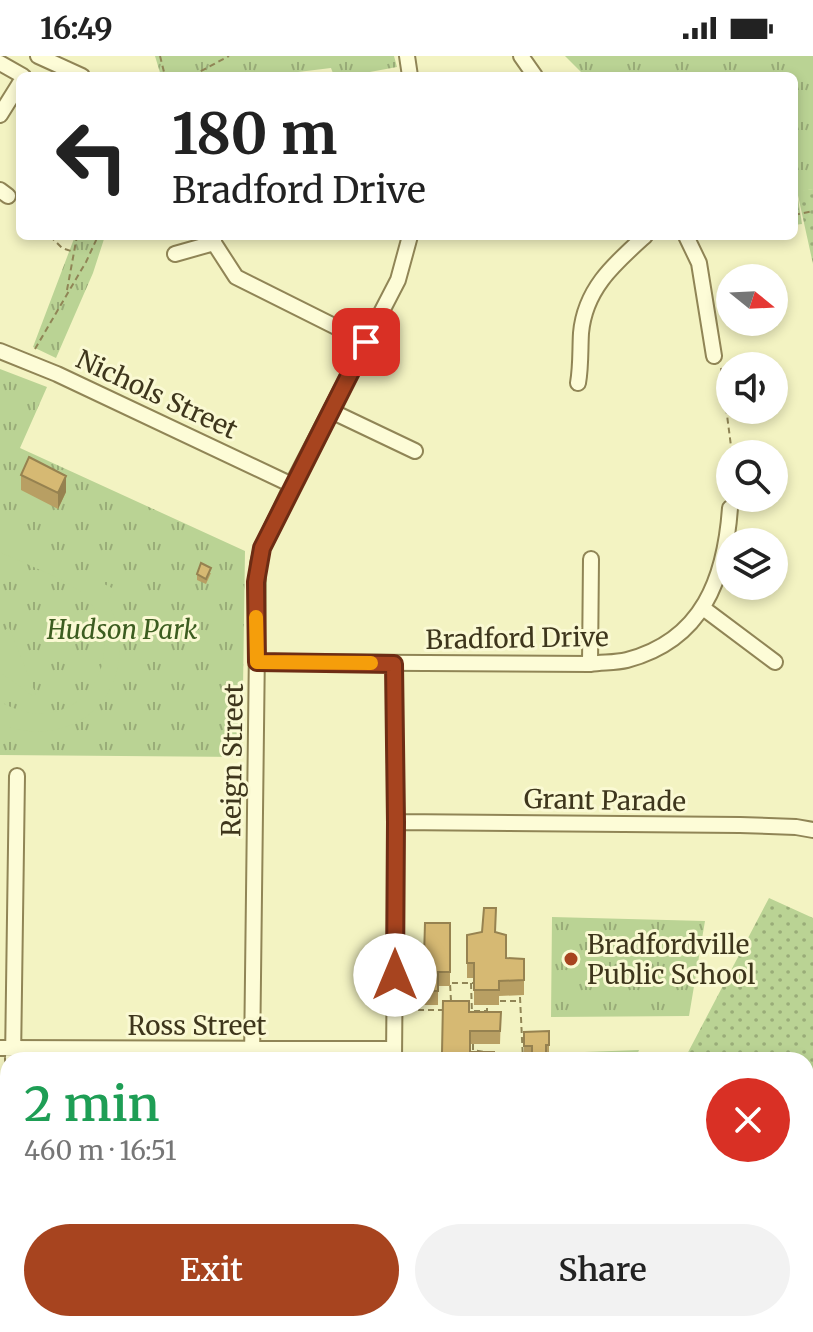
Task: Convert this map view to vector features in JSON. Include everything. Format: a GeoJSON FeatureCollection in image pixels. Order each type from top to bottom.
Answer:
{"type":"FeatureCollection","features":[{"type":"Feature","properties":{"kind":"street"},"geometry":{"type":"LineString","coordinates":[[36,56],[73,72]]}},
{"type":"Feature","properties":{"kind":"street"},"geometry":{"type":"LineString","coordinates":[[0,115],[16,89]]}},
{"type":"Feature","properties":{"kind":"street"},"geometry":{"type":"LineString","coordinates":[[175,254],[214,240],[236,277],[366,342]]}},
{"type":"Feature","properties":{"kind":"street","name":"Reign Street"},"geometry":{"type":"LineString","coordinates":[[252,1052],[258,564],[262,548],[292,485],[398,280],[409,240]]}},
{"type":"Feature","properties":{"kind":"street"},"geometry":{"type":"LineString","coordinates":[[578,383],[582,361],[581,334],[590,297],[599,281],[641,240]]}},
{"type":"Feature","properties":{"kind":"street"},"geometry":{"type":"LineString","coordinates":[[688,240],[699,263],[714,356]]}},
{"type":"Feature","properties":{"kind":"street","name":"Nichols Street"},"geometry":{"type":"LineString","coordinates":[[0,351],[28,361],[292,485]]}},
{"type":"Feature","properties":{"kind":"street"},"geometry":{"type":"LineString","coordinates":[[331,411],[415,451]]}},
{"type":"Feature","properties":{"kind":"street","name":"Bradford Drive"},"geometry":{"type":"LineString","coordinates":[[257,662],[590,664],[626,660],[672,639],[703,608],[716,585],[723,562],[729,512]]}},
{"type":"Feature","properties":{"kind":"street"},"geometry":{"type":"LineString","coordinates":[[590,664],[591,559]]}},
{"type":"Feature","properties":{"kind":"street"},"geometry":{"type":"LineString","coordinates":[[703,608],[775,662]]}},
{"type":"Feature","properties":{"kind":"street"},"geometry":{"type":"LineString","coordinates":[[394,664],[394,1052]]}},
{"type":"Feature","properties":{"kind":"street"},"geometry":{"type":"LineString","coordinates":[[9,1052],[17,776]]}},
{"type":"Feature","properties":{"kind":"street","name":"Grant Parade"},"geometry":{"type":"LineString","coordinates":[[396,822],[740,825],[813,830]]}},
{"type":"Feature","properties":{"kind":"path"},"geometry":{"type":"LineString","coordinates":[[199,72],[229,56]]}},
{"type":"Feature","properties":{"kind":"path"},"geometry":{"type":"LineString","coordinates":[[54,240],[62,248],[72,251]]}},
{"type":"Feature","properties":{"kind":"path"},"geometry":{"type":"LineString","coordinates":[[67,292],[76,240]]}},
{"type":"Feature","properties":{"kind":"path"},"geometry":{"type":"LineString","coordinates":[[28,361],[96,240]]}},
{"type":"Feature","properties":{"kind":"path"},"geometry":{"type":"LineString","coordinates":[[714,356],[722,370],[730,440]]}},
{"type":"Feature","properties":{"kind":"path"},"geometry":{"type":"LineString","coordinates":[[408,1010],[451,1010],[450,983],[473,983],[472,1024]]}},
{"type":"Feature","properties":{"kind":"path"},"geometry":{"type":"LineString","coordinates":[[520,995],[523,1052]]}},
{"type":"Feature","properties":{"kind":"path"},"geometry":{"type":"LineString","coordinates":[[499,1001],[520,1001]]}},
{"type":"Feature","properties":{"kind":"path"},"geometry":{"type":"LineString","coordinates":[[462,1010],[487,1011],[487,1005]]}},
{"type":"Feature","properties":{"kind":"path"},"geometry":{"type":"LineString","coordinates":[[473,1037],[473,1050],[486,1052]]}},
{"type":"Feature","properties":{"kind":"green space"},"geometry":{"type":"Polygon","coordinates":[[[155,56],[394,56],[397,67],[370,72],[332,72],[331,68],[298,72],[160,72],[155,56]]]}},
{"type":"Feature","properties":{"kind":"green space"},"geometry":{"type":"Polygon","coordinates":[[[565,56],[813,56],[813,189],[798,192],[798,72],[581,72],[565,56]]]}},
{"type":"Feature","properties":{"kind":"green space"},"geometry":{"type":"Polygon","coordinates":[[[813,189],[813,264],[798,196],[798,191],[813,189]]]}},
{"type":"Feature","properties":{"kind":"green space"},"geometry":{"type":"Polygon","coordinates":[[[798,198],[802,224],[798,224],[798,198]]]}},
{"type":"Feature","properties":{"kind":"green space"},"geometry":{"type":"Polygon","coordinates":[[[73,240],[104,240],[93,273],[56,358],[33,347],[73,240]]]}},
{"type":"Feature","properties":{"kind":"green space","name":"Hudson Park"},"geometry":{"type":"Polygon","coordinates":[[[0,369],[47,387],[20,448],[245,551],[242,757],[0,755],[0,369]]]}},
{"type":"Feature","properties":{"kind":"green space"},"geometry":{"type":"Polygon","coordinates":[[[0,532],[114,589],[108,602],[118,631],[119,658],[113,683],[100,704],[81,720],[57,729],[30,731],[0,724],[0,702],[40,714],[72,705],[87,694],[103,662],[102,626],[95,609],[83,594],[56,577],[0,552],[0,532]]]}},
{"type":"Feature","properties":{"kind":"green space"},"geometry":{"type":"Polygon","coordinates":[[[9,627],[36,695],[34,697],[0,672],[0,634],[9,627]]]}},
{"type":"Feature","properties":{"kind":"green space"},"geometry":{"type":"Polygon","coordinates":[[[769,898],[813,918],[813,1052],[688,1052],[769,898]]]}},
{"type":"Feature","properties":{"kind":"green space"},"geometry":{"type":"Polygon","coordinates":[[[552,917],[705,921],[689,1016],[551,1017],[552,917]]]}},
{"type":"Feature","properties":{"kind":"green space"},"geometry":{"type":"Polygon","coordinates":[[[639,1050],[638,1052],[584,1052],[639,1050]]]}},
{"type":"Feature","properties":{"kind":"building"},"geometry":{"type":"Polygon","coordinates":[[[29,457],[66,476],[58,493],[21,475],[29,457]]]}},
{"type":"Feature","properties":{"kind":"building"},"geometry":{"type":"Polygon","coordinates":[[[201,563],[211,568],[206,579],[197,574],[201,563]]]}},
{"type":"Feature","properties":{"kind":"building"},"geometry":{"type":"Polygon","coordinates":[[[484,908],[496,908],[495,932],[506,935],[506,958],[524,959],[524,980],[499,981],[499,990],[474,990],[474,963],[467,963],[467,935],[482,932],[484,908]]]}},
{"type":"Feature","properties":{"kind":"building"},"geometry":{"type":"Polygon","coordinates":[[[425,923],[450,923],[450,972],[438,972],[438,991],[423,991],[425,923]]]}},
{"type":"Feature","properties":{"kind":"building"},"geometry":{"type":"Polygon","coordinates":[[[443,1001],[469,1001],[469,1012],[501,1012],[500,1031],[470,1031],[470,1052],[442,1052],[443,1001]]]}},
{"type":"Feature","properties":{"kind":"building"},"geometry":{"type":"Polygon","coordinates":[[[549,1031],[546,1052],[532,1052],[532,1046],[524,1046],[524,1032],[549,1031]]]}},
{"type":"Feature","properties":{"kind":"slow traffic"},"geometry":{"type":"LineString","coordinates":[[256,617],[257,662],[371,663]]}},
{"type":"Feature","properties":{"kind":"place","name":"Bradfordville Public School"},"geometry":{"type":"Point","coordinates":[571,959]}},
{"type":"Feature","properties":{"kind":"route"},"geometry":{"type":"LineString","coordinates":[[366,342],[262,548],[256,582],[257,662],[394,664],[395,975]]}}]}
